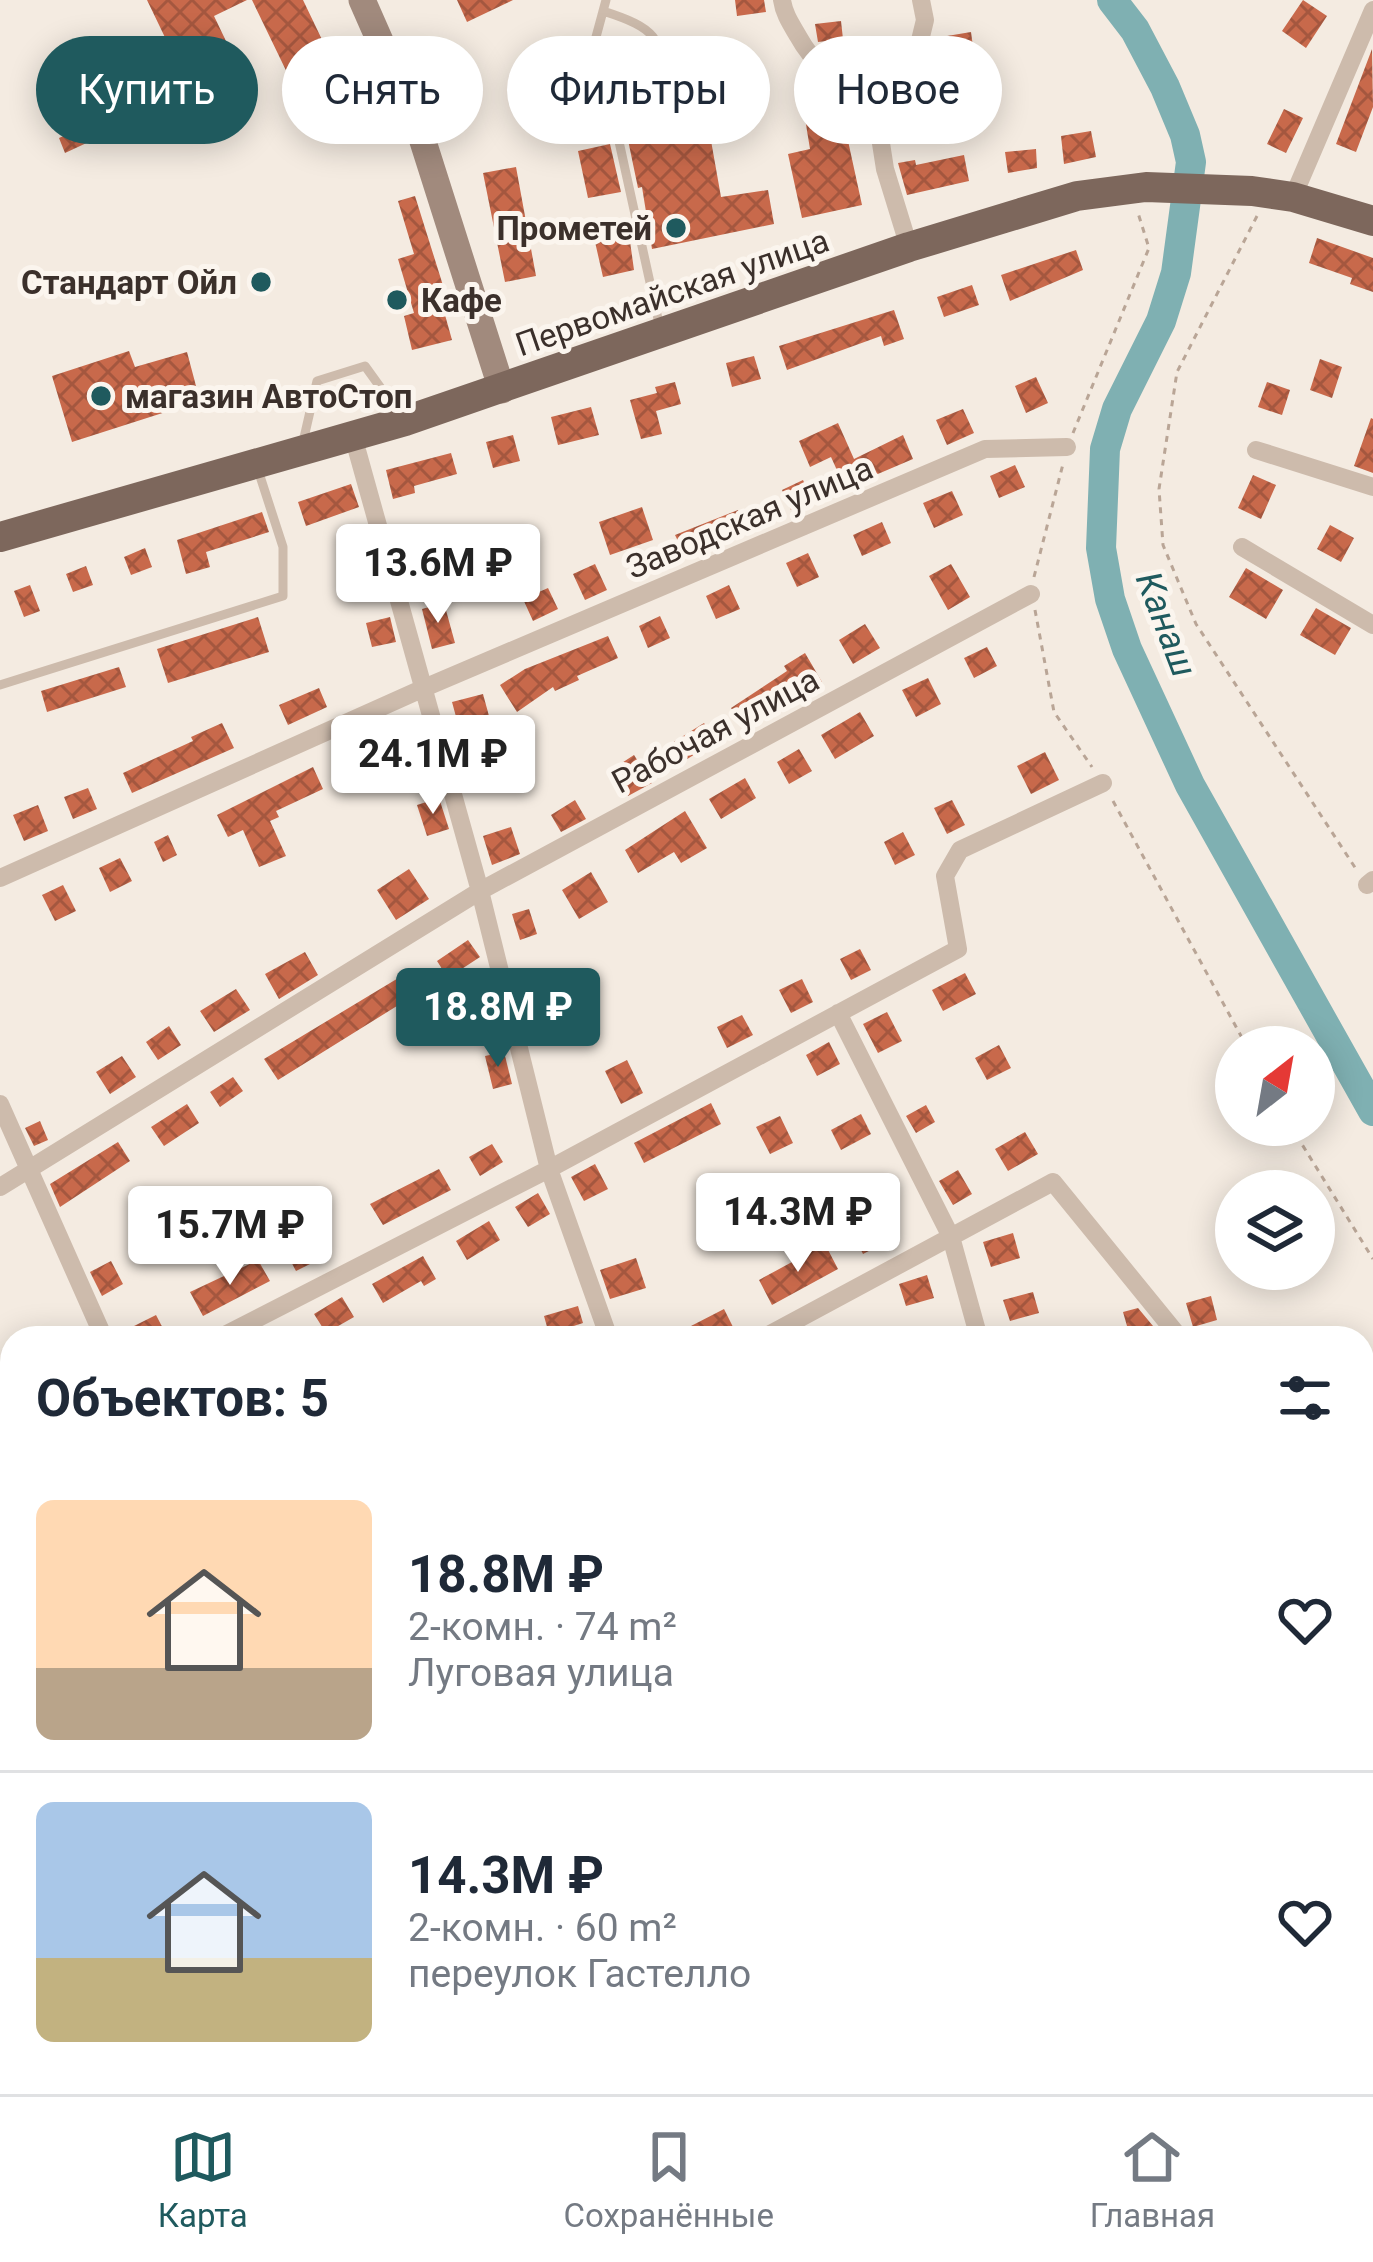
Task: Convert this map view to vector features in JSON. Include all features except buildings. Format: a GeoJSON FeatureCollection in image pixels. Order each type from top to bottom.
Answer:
{"type":"FeatureCollection","features":[{"type":"Feature","properties":{"kind":"main road"},"geometry":{"type":"LineString","coordinates":[[362,0],[420,132],[502,390]]}},
{"type":"Feature","properties":{"kind":"main road","name":"Первомайская улица"},"geometry":{"type":"LineString","coordinates":[[0,537],[405,421],[909,248],[1077,196],[1138,188],[1252,191],[1293,197],[1373,221]]}},
{"type":"Feature","properties":{"kind":"street"},"geometry":{"type":"LineString","coordinates":[[782,0],[798,36]]}},
{"type":"Feature","properties":{"kind":"street"},"geometry":{"type":"LineString","coordinates":[[921,0],[925,20],[921,36]]}},
{"type":"Feature","properties":{"kind":"street"},"geometry":{"type":"LineString","coordinates":[[1293,197],[1373,10]]}},
{"type":"Feature","properties":{"kind":"street"},"geometry":{"type":"LineString","coordinates":[[881,144],[909,248]]}},
{"type":"Feature","properties":{"kind":"street"},"geometry":{"type":"LineString","coordinates":[[353,436],[480,891],[549,1169],[605,1326]]}},
{"type":"Feature","properties":{"kind":"street","name":"Заводская улица"},"geometry":{"type":"LineString","coordinates":[[0,878],[424,688],[985,449],[1067,447]]}},
{"type":"Feature","properties":{"kind":"street"},"geometry":{"type":"LineString","coordinates":[[1256,450],[1373,487]]}},
{"type":"Feature","properties":{"kind":"street"},"geometry":{"type":"LineString","coordinates":[[1242,547],[1373,625]]}},
{"type":"Feature","properties":{"kind":"street","name":"Рабочая улица"},"geometry":{"type":"LineString","coordinates":[[0,1187],[480,891],[1031,594]]}},
{"type":"Feature","properties":{"kind":"street"},"geometry":{"type":"LineString","coordinates":[[242,1326],[549,1169],[958,950],[944,876],[960,850],[1102,783]]}},
{"type":"Feature","properties":{"kind":"street"},"geometry":{"type":"LineString","coordinates":[[838,1013],[951,1237],[976,1326]]}},
{"type":"Feature","properties":{"kind":"street"},"geometry":{"type":"LineString","coordinates":[[0,1104],[99,1326]]}},
{"type":"Feature","properties":{"kind":"street"},"geometry":{"type":"LineString","coordinates":[[795,1326],[1053,1182],[1170,1326]]}},
{"type":"Feature","properties":{"kind":"lane"},"geometry":{"type":"LineString","coordinates":[[596,36],[604,5],[641,23],[651,36]]}},
{"type":"Feature","properties":{"kind":"lane"},"geometry":{"type":"LineString","coordinates":[[620,144],[662,334]]}},
{"type":"Feature","properties":{"kind":"lane"},"geometry":{"type":"LineString","coordinates":[[301,452],[317,381],[365,366],[405,421]]}},
{"type":"Feature","properties":{"kind":"lane"},"geometry":{"type":"LineString","coordinates":[[0,685],[283,596],[283,547],[256,464]]}},
{"type":"Feature","properties":{"kind":"path"},"geometry":{"type":"LineString","coordinates":[[1138,188],[1149,248],[1067,447],[1031,594],[1054,712],[1102,783],[1235,1026]]}},
{"type":"Feature","properties":{"kind":"path"},"geometry":{"type":"LineString","coordinates":[[1303,1146],[1373,1259]]}},
{"type":"Feature","properties":{"kind":"waterway","name":"Канаш"},"geometry":{"type":"LineString","coordinates":[[1112,0],[1135,30],[1165,87],[1191,162],[1176,273],[1161,321],[1117,409],[1105,449],[1101,548],[1110,599],[1127,649],[1190,785],[1373,1111]]}},
{"type":"Feature","properties":{"kind":"place","name":"Прометей"},"geometry":{"type":"Point","coordinates":[676,228]}},
{"type":"Feature","properties":{"kind":"place","name":"Стандарт Ойл"},"geometry":{"type":"Point","coordinates":[261,282]}},
{"type":"Feature","properties":{"kind":"place","name":"Кафе"},"geometry":{"type":"Point","coordinates":[397,300]}},
{"type":"Feature","properties":{"kind":"place","name":"магазин АвтоСтоп"},"geometry":{"type":"Point","coordinates":[101,396]}}]}
